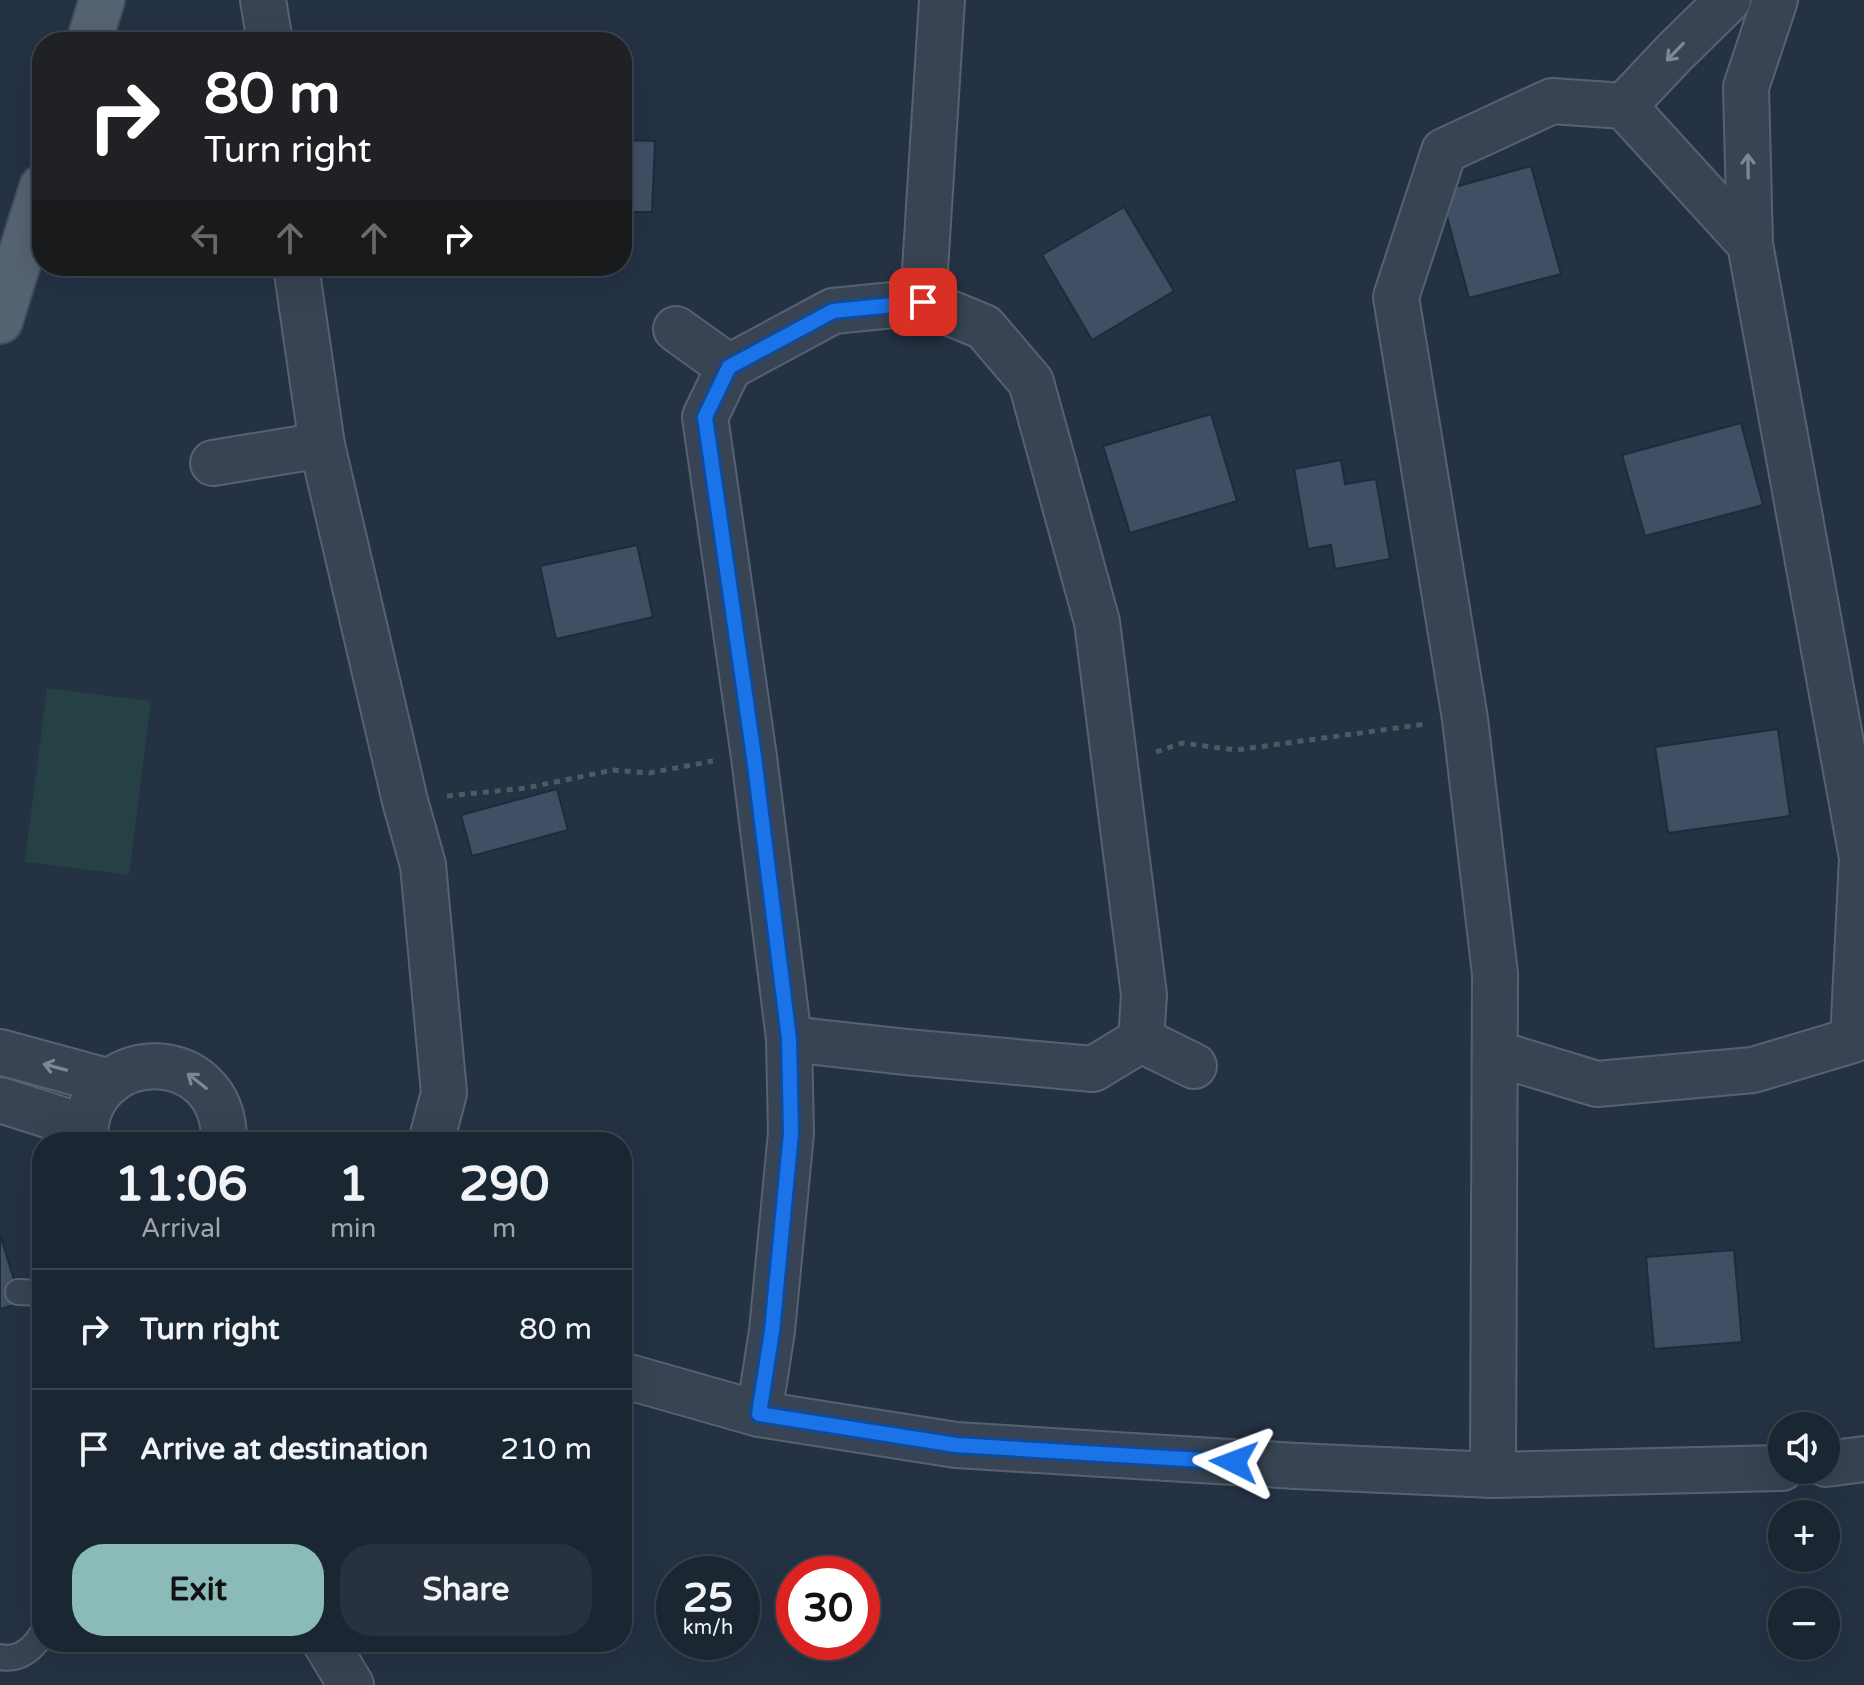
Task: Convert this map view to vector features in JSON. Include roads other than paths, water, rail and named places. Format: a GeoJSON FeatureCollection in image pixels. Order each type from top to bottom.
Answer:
{"type":"FeatureCollection","features":[{"type":"Feature","properties":{"kind":"main road"},"geometry":{"type":"LineString","coordinates":[[92,32],[102,0]]}},
{"type":"Feature","properties":{"kind":"main road"},"geometry":{"type":"LineString","coordinates":[[0,321],[32,219]]}},
{"type":"Feature","properties":{"kind":"street"},"geometry":{"type":"LineString","coordinates":[[263,0],[268,32]]}},
{"type":"Feature","properties":{"kind":"street"},"geometry":{"type":"LineString","coordinates":[[923,302],[942,0]]}},
{"type":"Feature","properties":{"kind":"street"},"geometry":{"type":"LineString","coordinates":[[1624,106],[1728,0]]}},
{"type":"Feature","properties":{"kind":"street"},"geometry":{"type":"LineString","coordinates":[[1495,1053],[1597,1084],[1753,1070],[1858,1043],[1862,858],[1750,244],[1746,87],[1775,0]]}},
{"type":"Feature","properties":{"kind":"street"},"geometry":{"type":"LineString","coordinates":[[1493,1475],[1495,974],[1465,719],[1396,297],[1444,151],[1552,101],[1624,106],[1750,244]]}},
{"type":"Feature","properties":{"kind":"street"},"geometry":{"type":"LineString","coordinates":[[297,276],[322,445],[405,801],[423,865],[444,1093],[434,1132]]}},
{"type":"Feature","properties":{"kind":"street"},"geometry":{"type":"LineString","coordinates":[[759,1414],[772,1331],[791,1133],[789,1039],[754,757],[705,417],[729,367],[833,311],[923,302],[984,327],[1031,382],[1097,622],[1144,995],[1141,1040]]}},
{"type":"Feature","properties":{"kind":"street"},"geometry":{"type":"LineString","coordinates":[[676,329],[729,367]]}},
{"type":"Feature","properties":{"kind":"street"},"geometry":{"type":"LineString","coordinates":[[213,463],[322,445]]}},
{"type":"Feature","properties":{"kind":"street"},"geometry":{"type":"LineString","coordinates":[[789,1039],[1093,1069],[1141,1040]]}},
{"type":"Feature","properties":{"kind":"street"},"geometry":{"type":"LineString","coordinates":[[1141,1040],[1194,1066]]}},
{"type":"Feature","properties":{"kind":"street"},"geometry":{"type":"LineString","coordinates":[[0,1052],[110,1082]]}},
{"type":"Feature","properties":{"kind":"street"},"geometry":{"type":"LineString","coordinates":[[86,1132],[90,1110],[98,1094],[110,1082],[142,1066],[165,1066],[197,1079],[214,1097],[223,1118],[224,1132]]}},
{"type":"Feature","properties":{"kind":"street"},"geometry":{"type":"LineString","coordinates":[[0,1100],[78,1132]]}},
{"type":"Feature","properties":{"kind":"street"},"geometry":{"type":"LineString","coordinates":[[632,1378],[759,1414],[956,1445],[1493,1475],[1768,1468]]}},
{"type":"Feature","properties":{"kind":"street"},"geometry":{"type":"LineString","coordinates":[[1840,1462],[1864,1459]]}},
{"type":"Feature","properties":{"kind":"street"},"geometry":{"type":"LineString","coordinates":[[331,1652],[351,1685]]}},
{"type":"Feature","properties":{"kind":"lane"},"geometry":{"type":"LineString","coordinates":[[0,1657],[8,1658],[32,1649]]}}]}
